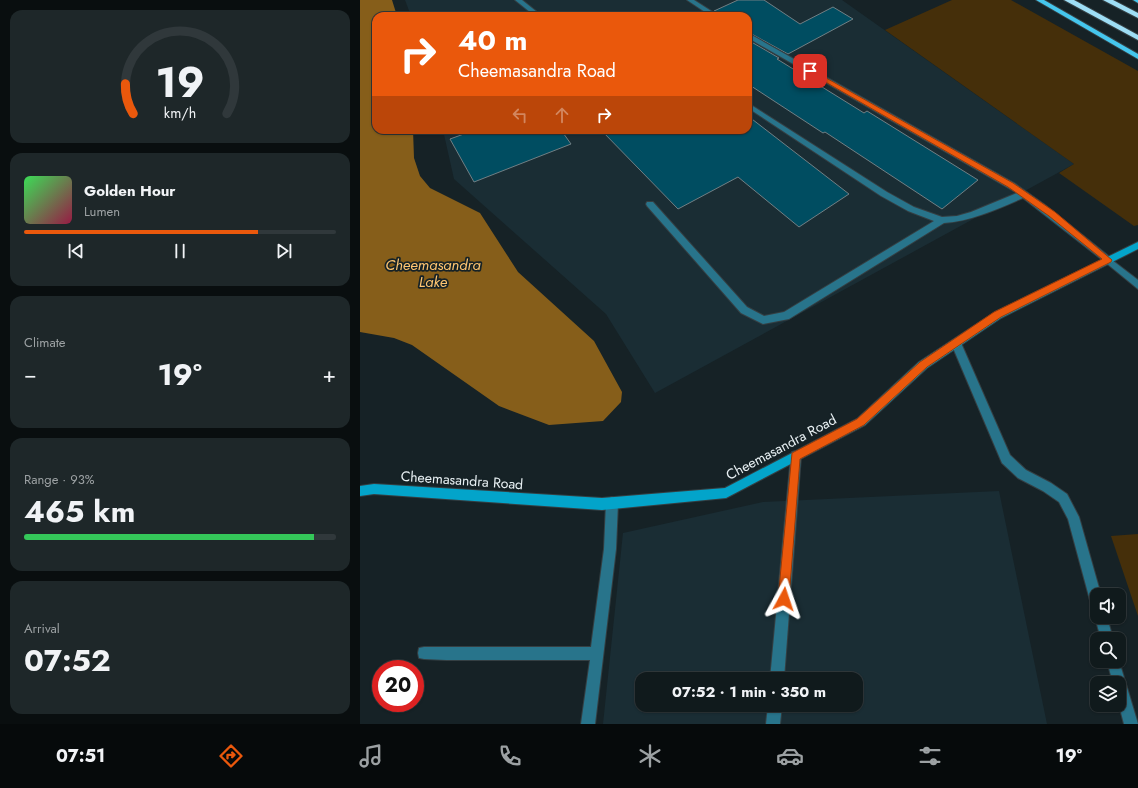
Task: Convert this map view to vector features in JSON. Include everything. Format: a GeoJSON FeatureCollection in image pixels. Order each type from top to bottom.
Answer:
{"type":"FeatureCollection","features":[{"type":"Feature","properties":{"kind":"highway"},"geometry":{"type":"LineString","coordinates":[[1068,0],[1138,38]]}},
{"type":"Feature","properties":{"kind":"highway"},"geometry":{"type":"LineString","coordinates":[[1107,0],[1138,16]]}},
{"type":"Feature","properties":{"kind":"main road"},"geometry":{"type":"LineString","coordinates":[[1039,0],[1138,57]]}},
{"type":"Feature","properties":{"kind":"street"},"geometry":{"type":"LineString","coordinates":[[518,0],[534,12]]}},
{"type":"Feature","properties":{"kind":"street"},"geometry":{"type":"LineString","coordinates":[[690,0],[710,12]]}},
{"type":"Feature","properties":{"kind":"street"},"geometry":{"type":"LineString","coordinates":[[752,37],[1011,185],[1072,230],[1138,284]]}},
{"type":"Feature","properties":{"kind":"street"},"geometry":{"type":"LineString","coordinates":[[752,108],[884,194],[911,209],[942,220],[957,219],[974,214],[1023,194]]}},
{"type":"Feature","properties":{"kind":"street"},"geometry":{"type":"LineString","coordinates":[[650,204],[744,310],[763,320],[786,316],[942,220]]}},
{"type":"Feature","properties":{"kind":"street","name":"Cheemasandra Road"},"geometry":{"type":"LineString","coordinates":[[360,490],[374,489],[602,504],[726,493],[861,422],[923,365],[998,315],[1138,245]]}},
{"type":"Feature","properties":{"kind":"street"},"geometry":{"type":"LineString","coordinates":[[956,342],[1006,459],[1022,474],[1047,487],[1063,498],[1073,517],[1093,588]]}},
{"type":"Feature","properties":{"kind":"street"},"geometry":{"type":"LineString","coordinates":[[778,672],[796,456]]}},
{"type":"Feature","properties":{"kind":"street"},"geometry":{"type":"LineString","coordinates":[[588,724],[610,549],[612,503]]}},
{"type":"Feature","properties":{"kind":"street"},"geometry":{"type":"LineString","coordinates":[[424,653],[493,655],[550,653],[596,654]]}},
{"type":"Feature","properties":{"kind":"street"},"geometry":{"type":"LineString","coordinates":[[1115,668],[1131,724]]}},
{"type":"Feature","properties":{"kind":"street"},"geometry":{"type":"LineString","coordinates":[[773,724],[774,712]]}},
{"type":"Feature","properties":{"kind":"shaded area"},"geometry":{"type":"Polygon","coordinates":[[[405,0],[842,0],[1074,164],[655,393],[606,314],[454,179],[444,134],[752,134],[752,12],[410,12],[405,0]]]}},
{"type":"Feature","properties":{"kind":"shaded area"},"geometry":{"type":"Polygon","coordinates":[[[952,0],[1011,0],[1138,71],[1138,225],[1134,226],[1059,173],[1074,164],[885,30],[952,0]]]}},
{"type":"Feature","properties":{"kind":"shaded area"},"geometry":{"type":"Polygon","coordinates":[[[999,491],[1047,724],[603,724],[623,533],[763,502],[999,491]]]}},
{"type":"Feature","properties":{"kind":"shaded area"},"geometry":{"type":"Polygon","coordinates":[[[1138,534],[1138,616],[1111,536],[1138,534]]]}},
{"type":"Feature","properties":{"kind":"water","name":"Cheemasandra Lake"},"geometry":{"type":"Polygon","coordinates":[[[360,0],[392,0],[396,12],[372,12],[372,134],[413,134],[414,158],[420,176],[430,188],[480,213],[518,272],[594,341],[622,392],[621,402],[603,421],[549,425],[499,406],[412,345],[394,338],[360,332],[360,0]]]}},
{"type":"Feature","properties":{"kind":"building"},"geometry":{"type":"Polygon","coordinates":[[[738,0],[764,0],[800,24],[833,7],[853,19],[788,54],[752,34],[752,12],[714,11],[738,0]]]}},
{"type":"Feature","properties":{"kind":"building"},"geometry":{"type":"Polygon","coordinates":[[[752,42],[864,113],[867,111],[978,180],[942,209],[825,132],[823,133],[752,87],[752,42]]]}},
{"type":"Feature","properties":{"kind":"building"},"geometry":{"type":"Polygon","coordinates":[[[752,119],[849,194],[799,227],[738,177],[678,209],[605,134],[752,134],[752,119]]]}},
{"type":"Feature","properties":{"kind":"building"},"geometry":{"type":"Polygon","coordinates":[[[464,134],[564,134],[571,144],[474,182],[450,139],[464,134]]]}},
{"type":"Feature","properties":{"kind":"route"},"geometry":{"type":"LineString","coordinates":[[784,599],[796,456],[861,422],[923,365],[998,315],[1108,260],[1052,214],[1011,185],[810,71]]}}]}
